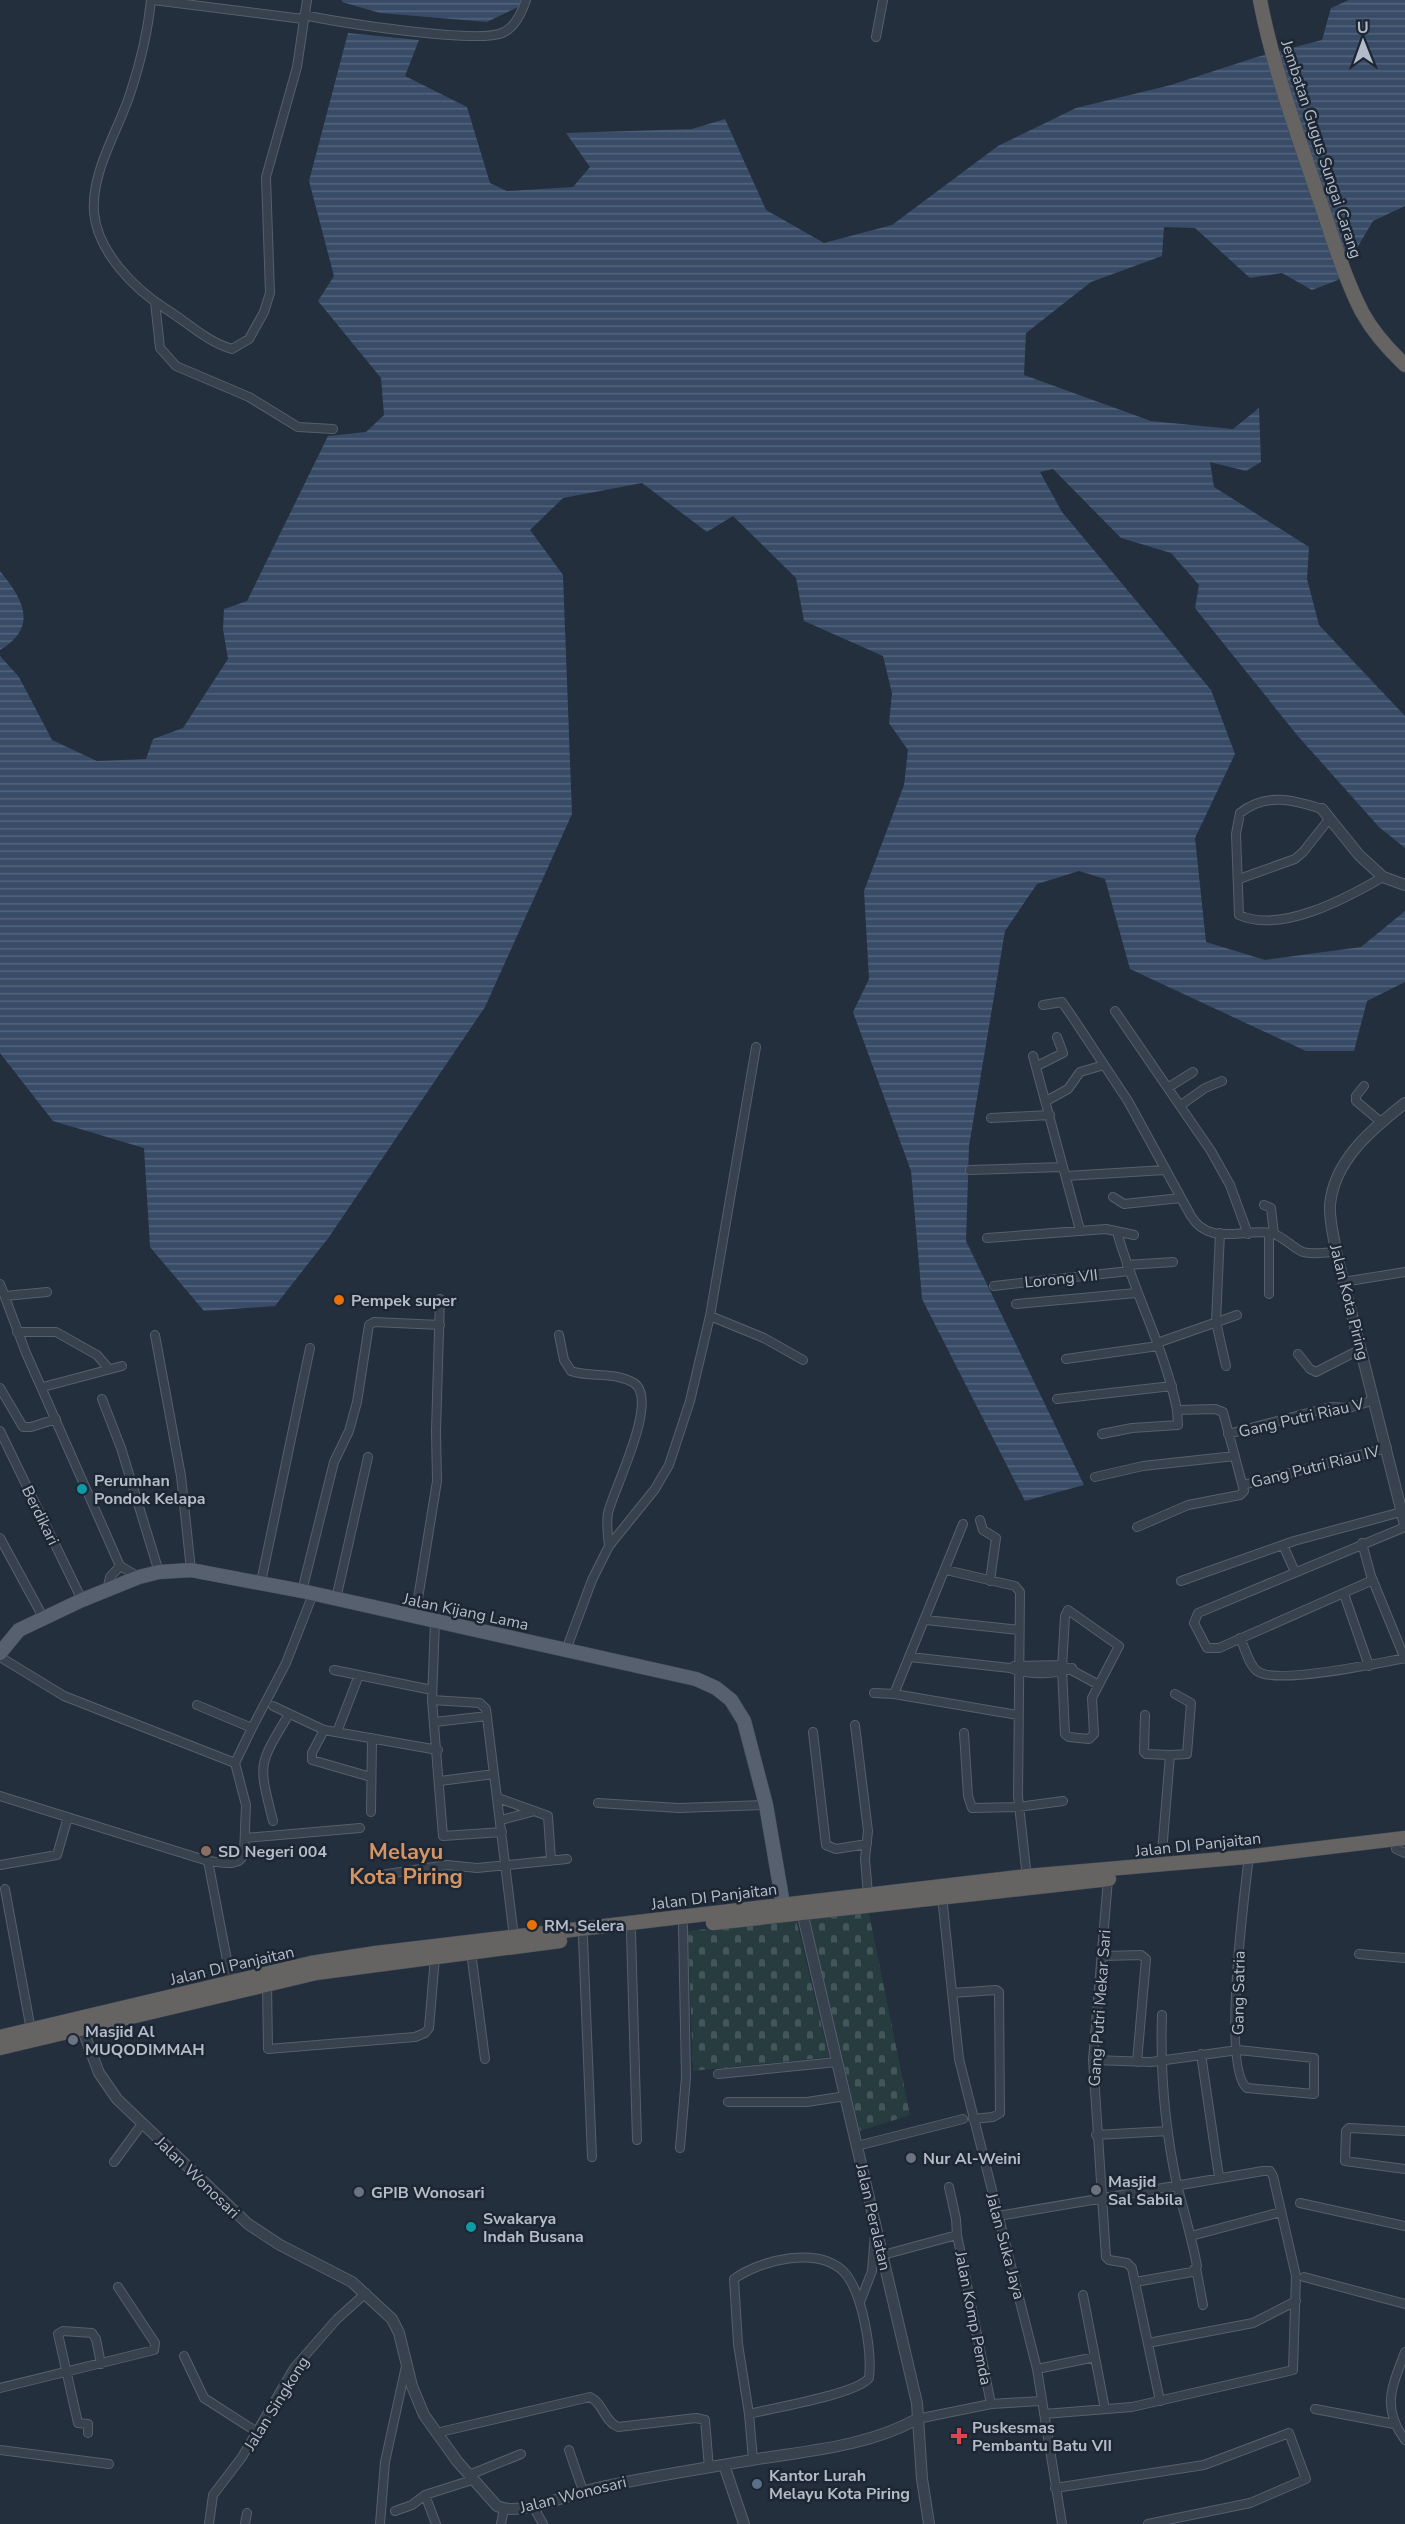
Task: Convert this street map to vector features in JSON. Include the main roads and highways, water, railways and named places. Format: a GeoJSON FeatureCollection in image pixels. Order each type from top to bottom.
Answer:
{"type":"FeatureCollection","features":[{"type":"Feature","properties":{"kind":"highway","name":"Jembatan Gugus Sungai Carang"},"geometry":{"type":"LineString","coordinates":[[1260,0],[1266,33],[1300,143],[1346,276],[1375,332],[1405,365]]}},
{"type":"Feature","properties":{"kind":"highway","name":"Jalan DI Panjaitan"},"geometry":{"type":"LineString","coordinates":[[1065,1878],[1108,1879],[1404,1846]]}},
{"type":"Feature","properties":{"kind":"highway","name":"Jalan DI Panjaitan"},"geometry":{"type":"LineString","coordinates":[[0,2048],[316,1973],[435,1956],[514,1937],[868,1894],[1065,1878],[1161,1865],[1404,1846]]}},
{"type":"Feature","properties":{"kind":"highway","name":"Jalan DI Panjaitan"},"geometry":{"type":"LineString","coordinates":[[0,2037],[231,1981],[333,1960],[584,1938],[942,1896],[1027,1881]]}},
{"type":"Feature","properties":{"kind":"main road","name":"Jalan Kijang Lama"},"geometry":{"type":"LineString","coordinates":[[1,1650],[19,1630],[82,1600],[139,1577],[159,1572],[191,1570],[308,1592],[696,1679],[724,1694],[737,1708],[744,1721],[766,1805],[783,1904]]}},
{"type":"Feature","properties":{"kind":"water"},"geometry":{"type":"Polygon","coordinates":[[[342,0],[521,0],[518,7],[487,22],[380,13],[342,2],[342,0]]]}},
{"type":"Feature","properties":{"kind":"water"},"geometry":{"type":"Polygon","coordinates":[[[1349,0],[1405,0],[1405,206],[1373,221],[1338,280],[1312,290],[1282,273],[1250,278],[1195,228],[1164,227],[1162,256],[1091,282],[1026,333],[1024,375],[1151,421],[1233,429],[1259,408],[1261,462],[1246,471],[1210,462],[1214,487],[1309,547],[1307,579],[1319,625],[1405,716],[1405,848],[1379,827],[1297,735],[1195,608],[1199,585],[1171,553],[1121,538],[1053,469],[1040,472],[1062,512],[1211,690],[1235,754],[1195,838],[1206,942],[1265,960],[1361,947],[1405,911],[1405,982],[1367,1001],[1354,1051],[1306,1051],[1130,969],[1105,879],[1079,871],[1037,884],[1005,931],[969,1146],[966,1241],[1084,1485],[1025,1501],[922,1299],[911,1171],[853,1012],[869,979],[864,891],[904,785],[908,750],[889,723],[892,693],[883,656],[804,621],[796,578],[733,516],[707,532],[642,483],[563,498],[530,530],[563,575],[572,814],[485,1007],[329,1237],[275,1306],[204,1311],[150,1247],[144,1148],[53,1121],[0,1053],[0,656],[19,677],[52,740],[97,761],[146,759],[153,739],[183,728],[228,659],[223,629],[224,609],[247,601],[328,436],[366,432],[384,415],[381,378],[318,301],[334,276],[309,181],[348,33],[419,40],[405,76],[467,107],[490,183],[507,191],[573,187],[590,167],[566,133],[692,129],[725,119],[766,210],[824,243],[892,225],[998,146],[1076,108],[1171,85],[1257,57],[1322,40],[1331,8],[1349,0]]]}},
{"type":"Feature","properties":{"kind":"water"},"geometry":{"type":"Polygon","coordinates":[[[0,571],[20,602],[23,622],[20,632],[0,650],[0,571]]]}},
{"type":"Feature","properties":{"kind":"place","name":"Pempek super"},"geometry":{"type":"Point","coordinates":[339,1300]}},
{"type":"Feature","properties":{"kind":"place","name":"Perumhan Pondok Kelapa"},"geometry":{"type":"Point","coordinates":[82,1489]}},
{"type":"Feature","properties":{"kind":"place","name":"SD Negeri 004"},"geometry":{"type":"Point","coordinates":[206,1851]}},
{"type":"Feature","properties":{"kind":"place","name":"RM. Selera"},"geometry":{"type":"Point","coordinates":[532,1925]}},
{"type":"Feature","properties":{"kind":"place","name":"Masjid Al MUQODIMMAH"},"geometry":{"type":"Point","coordinates":[73,2040]}},
{"type":"Feature","properties":{"kind":"place","name":"Nur Al-Weini"},"geometry":{"type":"Point","coordinates":[911,2158]}},
{"type":"Feature","properties":{"kind":"place","name":"Masjid Sal Sabila"},"geometry":{"type":"Point","coordinates":[1096,2190]}},
{"type":"Feature","properties":{"kind":"place","name":"GPIB Wonosari"},"geometry":{"type":"Point","coordinates":[359,2192]}},
{"type":"Feature","properties":{"kind":"place","name":"Swakarya Indah Busana"},"geometry":{"type":"Point","coordinates":[471,2227]}},
{"type":"Feature","properties":{"kind":"place","name":"Puskesmas Pembantu Batu VII"},"geometry":{"type":"Point","coordinates":[959,2436]}},
{"type":"Feature","properties":{"kind":"place","name":"Kantor Lurah Melayu Kota Piring"},"geometry":{"type":"Point","coordinates":[757,2484]}},
{"type":"Feature","properties":{"kind":"district","name":"Melayu Kota Piring"},"geometry":{"type":"Point","coordinates":[406,1864]}}]}
